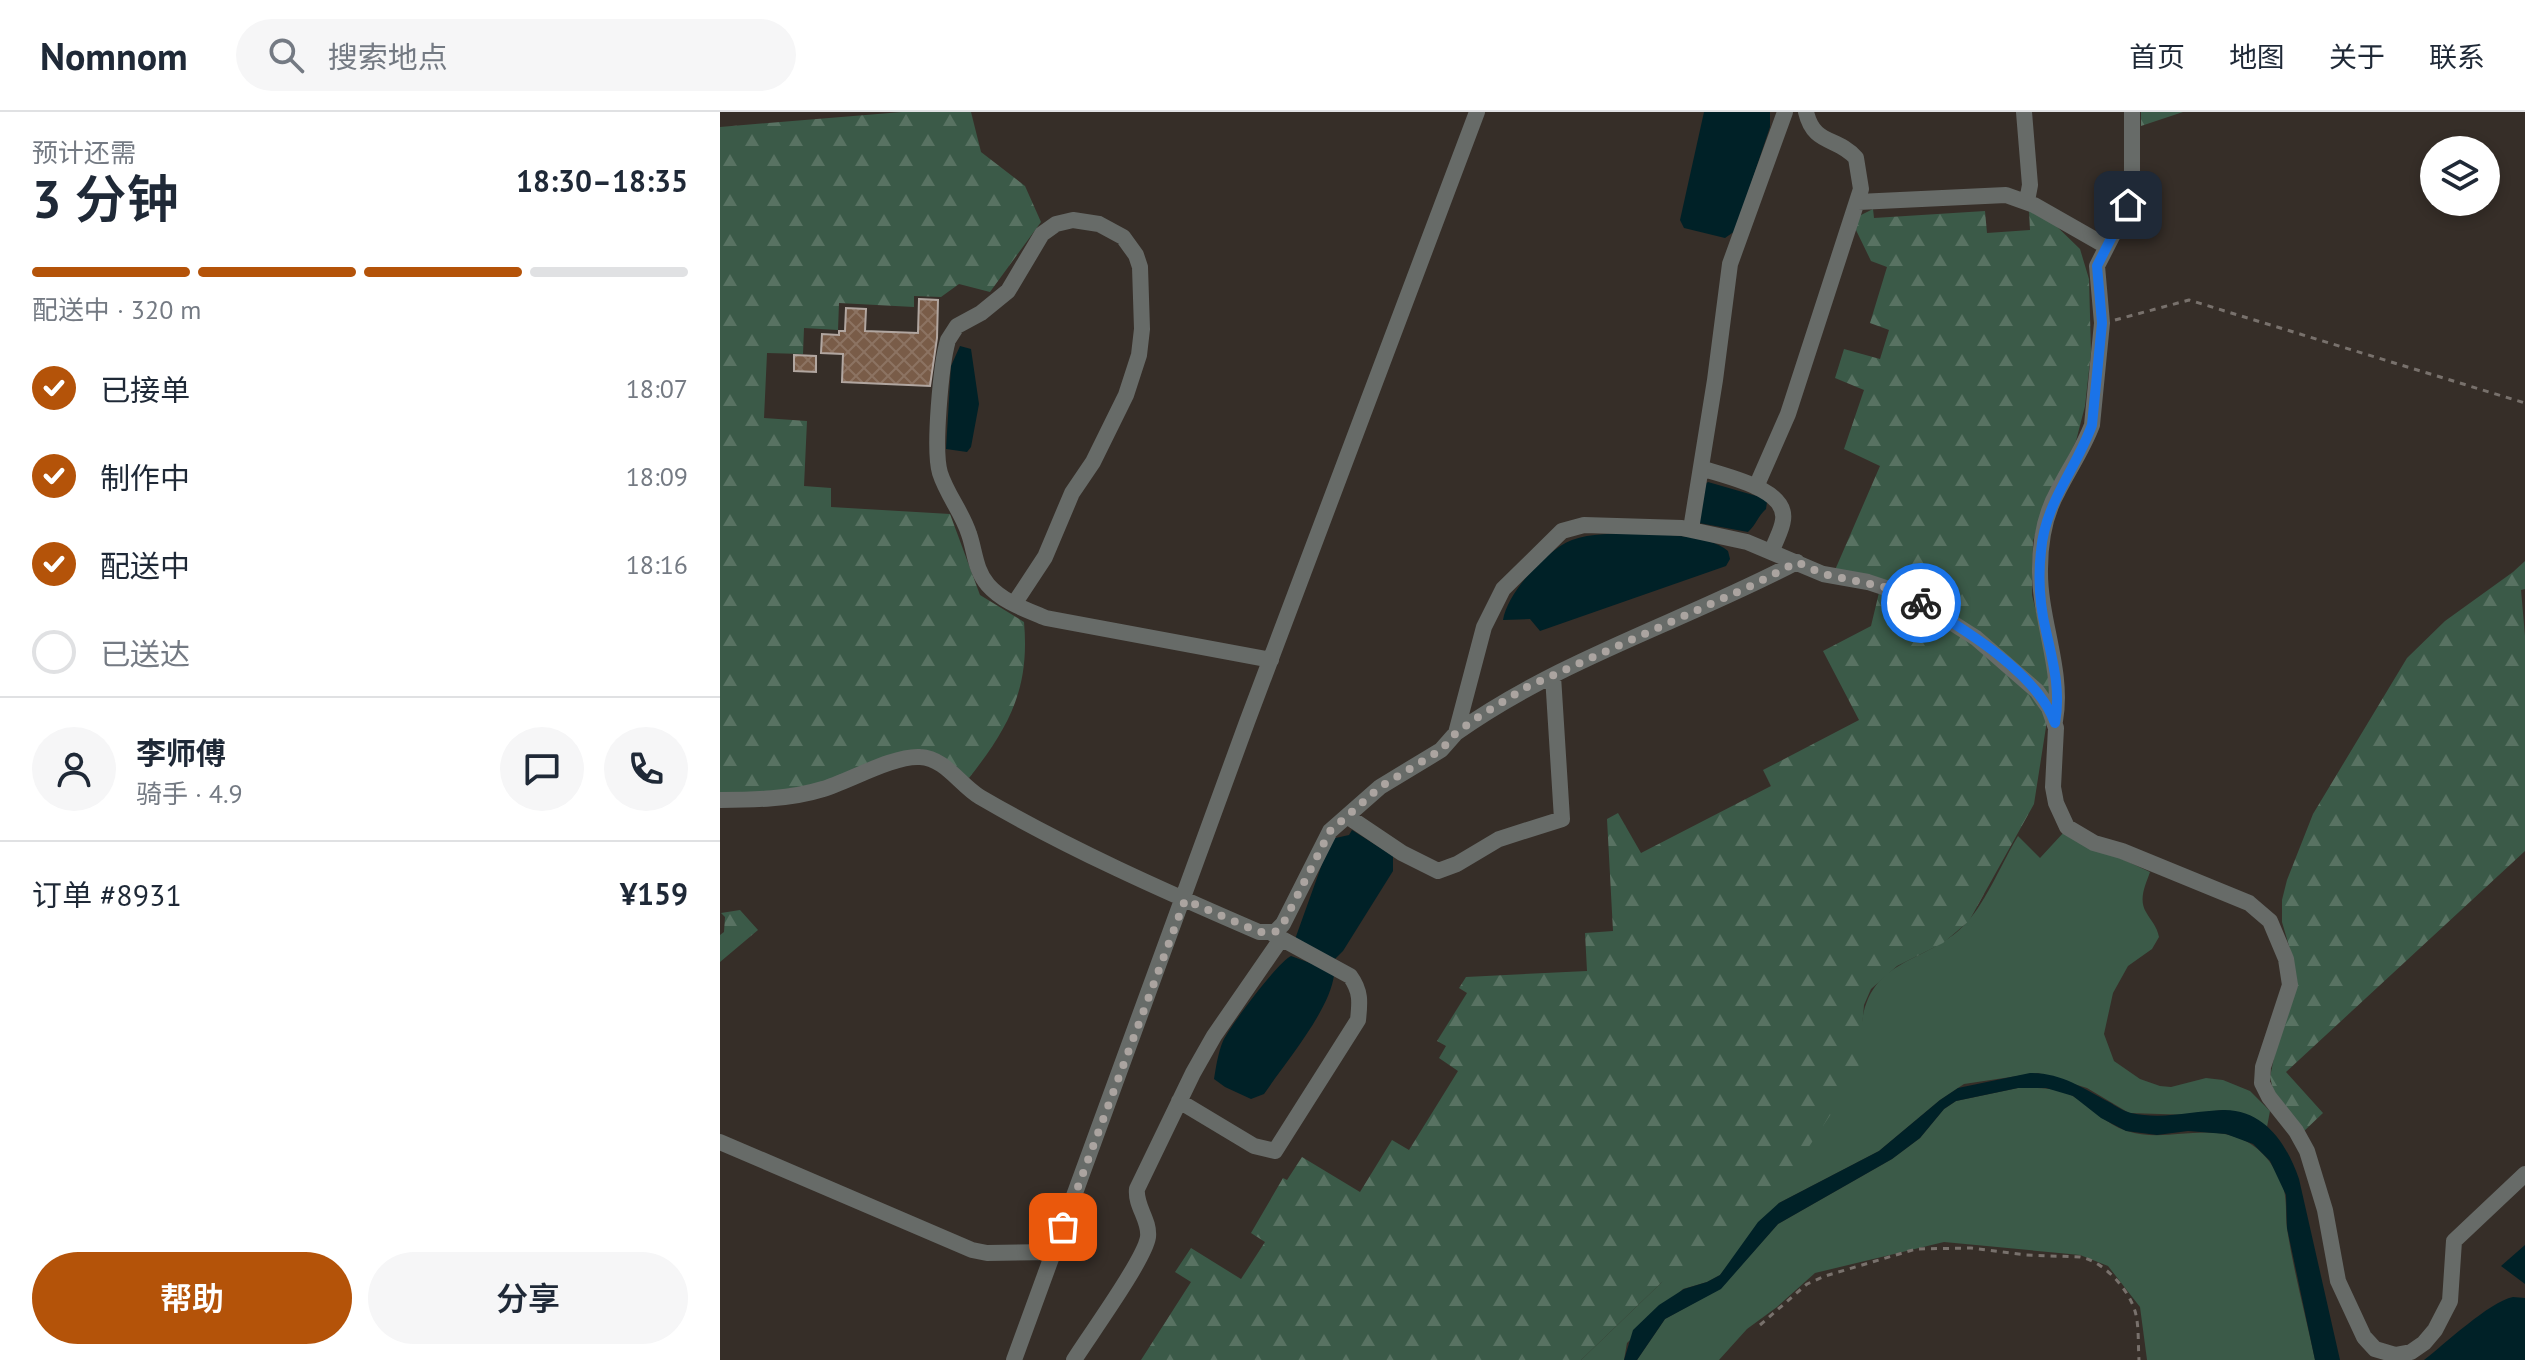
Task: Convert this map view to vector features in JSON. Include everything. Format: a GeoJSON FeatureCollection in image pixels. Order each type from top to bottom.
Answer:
{"type":"FeatureCollection","features":[{"type":"Feature","properties":{"kind":"street"},"geometry":{"type":"LineString","coordinates":[[1014,1360],[1271,660],[1477,112]]}},
{"type":"Feature","properties":{"kind":"street"},"geometry":{"type":"LineString","coordinates":[[1691,529],[1730,264],[1785,112]]}},
{"type":"Feature","properties":{"kind":"street"},"geometry":{"type":"LineString","coordinates":[[1756,487],[1788,414],[1858,202],[1861,179],[1856,158],[1843,147],[1822,139],[1814,131],[1806,112]]}},
{"type":"Feature","properties":{"kind":"street"},"geometry":{"type":"LineString","coordinates":[[2024,112],[2030,185],[2027,201]]}},
{"type":"Feature","properties":{"kind":"street"},"geometry":{"type":"LineString","coordinates":[[2132,112],[2132,190],[2128,205],[2097,266],[2102,323],[2092,425],[2056,494],[2044,528],[2041,549],[2042,606],[2058,692],[2053,787],[2056,803],[2067,827],[2094,843],[2122,851],[2249,903],[2270,921],[2286,959],[2290,985],[2263,1067],[2262,1083],[2307,1151],[2325,1210],[2338,1281],[2364,1337],[2376,1354],[2411,1352],[2435,1330],[2450,1301],[2454,1241],[2525,1174]]}},
{"type":"Feature","properties":{"kind":"street"},"geometry":{"type":"LineString","coordinates":[[1858,202],[2006,195],[2027,201],[2106,246]]}},
{"type":"Feature","properties":{"kind":"street"},"geometry":{"type":"LineString","coordinates":[[1014,604],[1045,557],[1072,493],[1093,462],[1123,403],[1139,355],[1142,329],[1140,267],[1136,255],[1123,237],[1112,229],[1082,220],[1056,224],[1045,231],[1008,291],[981,313],[957,326],[945,348],[936,456],[940,473],[963,519],[978,568],[986,583],[1014,604],[1046,618],[1271,660]]}},
{"type":"Feature","properties":{"kind":"street"},"geometry":{"type":"LineString","coordinates":[[1701,468],[1765,490],[1777,500],[1783,510],[1783,520],[1772,551]]}},
{"type":"Feature","properties":{"kind":"street"},"geometry":{"type":"LineString","coordinates":[[1456,733],[1484,627],[1503,589],[1562,531],[1584,525],[1691,529],[1772,551],[1823,574],[1889,588],[1925,605],[1976,638],[2037,691],[2055,723]]}},
{"type":"Feature","properties":{"kind":"street"},"geometry":{"type":"LineString","coordinates":[[1074,1360],[1144,1250],[1148,1228],[1136,1196],[1137,1189],[1179,1101],[1275,932],[1283,924],[1326,835],[1380,787],[1441,750],[1456,733],[1527,687],[1797,562]]}},
{"type":"Feature","properties":{"kind":"street"},"geometry":{"type":"LineString","coordinates":[[1347,816],[1402,853],[1438,871],[1457,864],[1499,839],[1562,819],[1553,676]]}},
{"type":"Feature","properties":{"kind":"street"},"geometry":{"type":"LineString","coordinates":[[720,800],[802,794],[910,757],[927,758],[943,766],[978,796],[1136,879],[1275,936],[1350,976],[1357,986],[1360,996],[1358,1020],[1275,1151],[1254,1146],[1179,1101]]}},
{"type":"Feature","properties":{"kind":"street"},"geometry":{"type":"LineString","coordinates":[[720,1142],[972,1250],[987,1253],[1054,1252]]}},
{"type":"Feature","properties":{"kind":"path"},"geometry":{"type":"LineString","coordinates":[[2102,323],[2189,300],[2525,403]]}},
{"type":"Feature","properties":{"kind":"path"},"geometry":{"type":"LineString","coordinates":[[1760,1325],[1807,1284],[1916,1249],[1971,1248],[2026,1255],[2080,1257],[2088,1258],[2111,1274],[2131,1301],[2136,1314],[2139,1360]]}},
{"type":"Feature","properties":{"kind":"green space"},"geometry":{"type":"Polygon","coordinates":[[[902,112],[971,112],[981,152],[1025,186],[1041,222],[990,292],[959,284],[941,297],[914,296],[914,307],[839,303],[838,330],[804,328],[803,354],[767,353],[764,418],[807,421],[804,486],[831,488],[831,507],[950,514],[980,595],[1024,622],[1024,667],[1020,687],[1006,724],[969,778],[930,755],[787,791],[720,797],[720,127],[902,112]]]}},
{"type":"Feature","properties":{"kind":"green space"},"geometry":{"type":"Polygon","coordinates":[[[2141,112],[2183,112],[2141,126],[2141,112]]]}},
{"type":"Feature","properties":{"kind":"green space"},"geometry":{"type":"Polygon","coordinates":[[[1873,209],[1874,218],[1985,211],[1987,233],[2030,230],[2029,211],[2048,218],[2080,249],[2089,279],[2091,352],[2085,406],[2076,441],[2045,503],[2033,541],[2032,595],[2053,682],[2034,804],[1969,921],[1943,943],[1897,966],[1871,989],[1864,1005],[1858,1074],[1783,1185],[1661,1283],[1581,1360],[1141,1360],[1191,1282],[1175,1272],[1191,1248],[1241,1279],[1265,1242],[1251,1233],[1283,1178],[1287,1180],[1302,1157],[1360,1192],[1392,1140],[1409,1150],[1458,1071],[1439,1058],[1446,1046],[1437,1041],[1467,993],[1459,988],[1466,977],[1587,971],[1585,933],[1613,931],[1607,819],[1618,813],[1641,853],[1771,786],[1763,770],[1859,720],[1823,651],[1871,626],[1882,580],[1835,570],[1880,466],[1844,449],[1864,390],[1835,378],[1844,349],[1880,359],[1889,330],[1870,323],[1887,267],[1871,261],[1855,228],[1859,216],[1873,209]]]}},
{"type":"Feature","properties":{"kind":"green space"},"geometry":{"type":"Polygon","coordinates":[[[2525,561],[2525,589],[2521,590],[2525,636],[2525,851],[2286,1072],[2323,1113],[2303,1132],[2274,1093],[2270,1077],[2294,963],[2282,922],[2282,900],[2287,880],[2313,814],[2407,658],[2445,621],[2525,561]]]}},
{"type":"Feature","properties":{"kind":"green space"},"geometry":{"type":"Polygon","coordinates":[[[2064,832],[2150,872],[2143,902],[2159,937],[2152,949],[2128,966],[2113,993],[2104,1034],[2114,1061],[2140,1079],[2160,1086],[2171,1087],[2206,1078],[2223,1080],[2250,1091],[2270,1111],[2267,1127],[2251,1116],[2221,1110],[2191,1115],[2129,1113],[2087,1088],[2038,1073],[1964,1084],[1879,1151],[1779,1203],[1720,1275],[1683,1289],[1627,1343],[1624,1360],[1581,1360],[1661,1283],[1862,1022],[1868,1000],[1877,984],[1904,962],[1953,935],[1968,921],[1988,892],[2018,836],[2040,858],[2064,832]]]}},
{"type":"Feature","properties":{"kind":"green space"},"geometry":{"type":"Polygon","coordinates":[[[740,910],[758,930],[720,962],[720,935],[724,932],[725,917],[721,913],[740,910]]]}},
{"type":"Feature","properties":{"kind":"green space"},"geometry":{"type":"Polygon","coordinates":[[[2018,1088],[2065,1092],[2127,1131],[2152,1135],[2229,1135],[2247,1141],[2261,1152],[2283,1187],[2287,1229],[2315,1360],[2147,1360],[2140,1307],[2108,1266],[2080,1255],[1944,1242],[1815,1273],[1747,1329],[1719,1360],[1637,1360],[1665,1319],[1721,1288],[1778,1224],[1892,1159],[1920,1138],[1944,1109],[1956,1101],[2018,1088]]]}},
{"type":"Feature","properties":{"kind":"water"},"geometry":{"type":"Polygon","coordinates":[[[1704,112],[1770,112],[1770,127],[1735,231],[1725,238],[1684,228],[1680,220],[1704,112]]]}},
{"type":"Feature","properties":{"kind":"water"},"geometry":{"type":"Polygon","coordinates":[[[960,346],[971,349],[979,404],[971,447],[967,452],[946,449],[951,366],[960,346]]]}},
{"type":"Feature","properties":{"kind":"water"},"geometry":{"type":"Polygon","coordinates":[[[1708,482],[1760,497],[1767,502],[1766,509],[1748,532],[1699,523],[1704,485],[1708,482]]]}},
{"type":"Feature","properties":{"kind":"water"},"geometry":{"type":"Polygon","coordinates":[[[1635,533],[1709,541],[1728,551],[1730,559],[1726,566],[1540,631],[1530,619],[1503,620],[1520,585],[1562,545],[1587,536],[1635,533]]]}},
{"type":"Feature","properties":{"kind":"water"},"geometry":{"type":"Polygon","coordinates":[[[1352,830],[1393,856],[1393,871],[1335,959],[1294,942],[1331,839],[1349,835],[1352,830]]]}},
{"type":"Feature","properties":{"kind":"water"},"geometry":{"type":"Polygon","coordinates":[[[1291,956],[1329,970],[1334,975],[1331,989],[1316,1020],[1264,1094],[1251,1099],[1214,1079],[1220,1050],[1227,1033],[1244,1009],[1291,956]]]}},
{"type":"Feature","properties":{"kind":"water"},"geometry":{"type":"Polygon","coordinates":[[[2030,1073],[2062,1078],[2131,1113],[2155,1116],[2238,1111],[2262,1122],[2272,1131],[2288,1153],[2299,1179],[2340,1360],[2315,1360],[2287,1228],[2286,1195],[2270,1161],[2253,1144],[2226,1134],[2188,1131],[2157,1135],[2126,1131],[2101,1118],[2073,1096],[2046,1088],[2018,1088],[1956,1101],[1944,1109],[1920,1138],[1892,1159],[1778,1224],[1721,1289],[1665,1319],[1637,1360],[1624,1360],[1633,1330],[1659,1305],[1684,1289],[1720,1275],[1758,1222],[1779,1203],[1879,1151],[1958,1088],[2030,1073]]]}},
{"type":"Feature","properties":{"kind":"water"},"geometry":{"type":"Polygon","coordinates":[[[2525,1245],[2525,1284],[2501,1266],[2525,1245]]]}},
{"type":"Feature","properties":{"kind":"water"},"geometry":{"type":"Polygon","coordinates":[[[2513,1297],[2525,1298],[2525,1360],[2424,1360],[2480,1315],[2513,1297]]]}},
{"type":"Feature","properties":{"kind":"building"},"geometry":{"type":"Polygon","coordinates":[[[919,299],[938,300],[937,338],[930,386],[842,382],[843,354],[821,353],[822,334],[839,335],[839,331],[845,331],[846,308],[866,309],[865,331],[918,333],[919,299]]]}},
{"type":"Feature","properties":{"kind":"building"},"geometry":{"type":"Polygon","coordinates":[[[794,355],[816,356],[816,372],[794,371],[794,355]]]}},
{"type":"Feature","properties":{"kind":"way so far"},"geometry":{"type":"LineString","coordinates":[[1063,1227],[1185,900],[1259,932],[1275,932],[1283,924],[1326,835],[1380,787],[1441,750],[1456,733],[1481,715],[1527,687],[1797,562],[1823,574],[1889,588],[1921,603]]}},
{"type":"Feature","properties":{"kind":"route"},"geometry":{"type":"LineString","coordinates":[[1921,603],[1976,638],[2037,691],[2055,723],[2058,692],[2042,606],[2041,549],[2044,528],[2056,494],[2092,425],[2102,323],[2097,266],[2128,205]]}}]}
